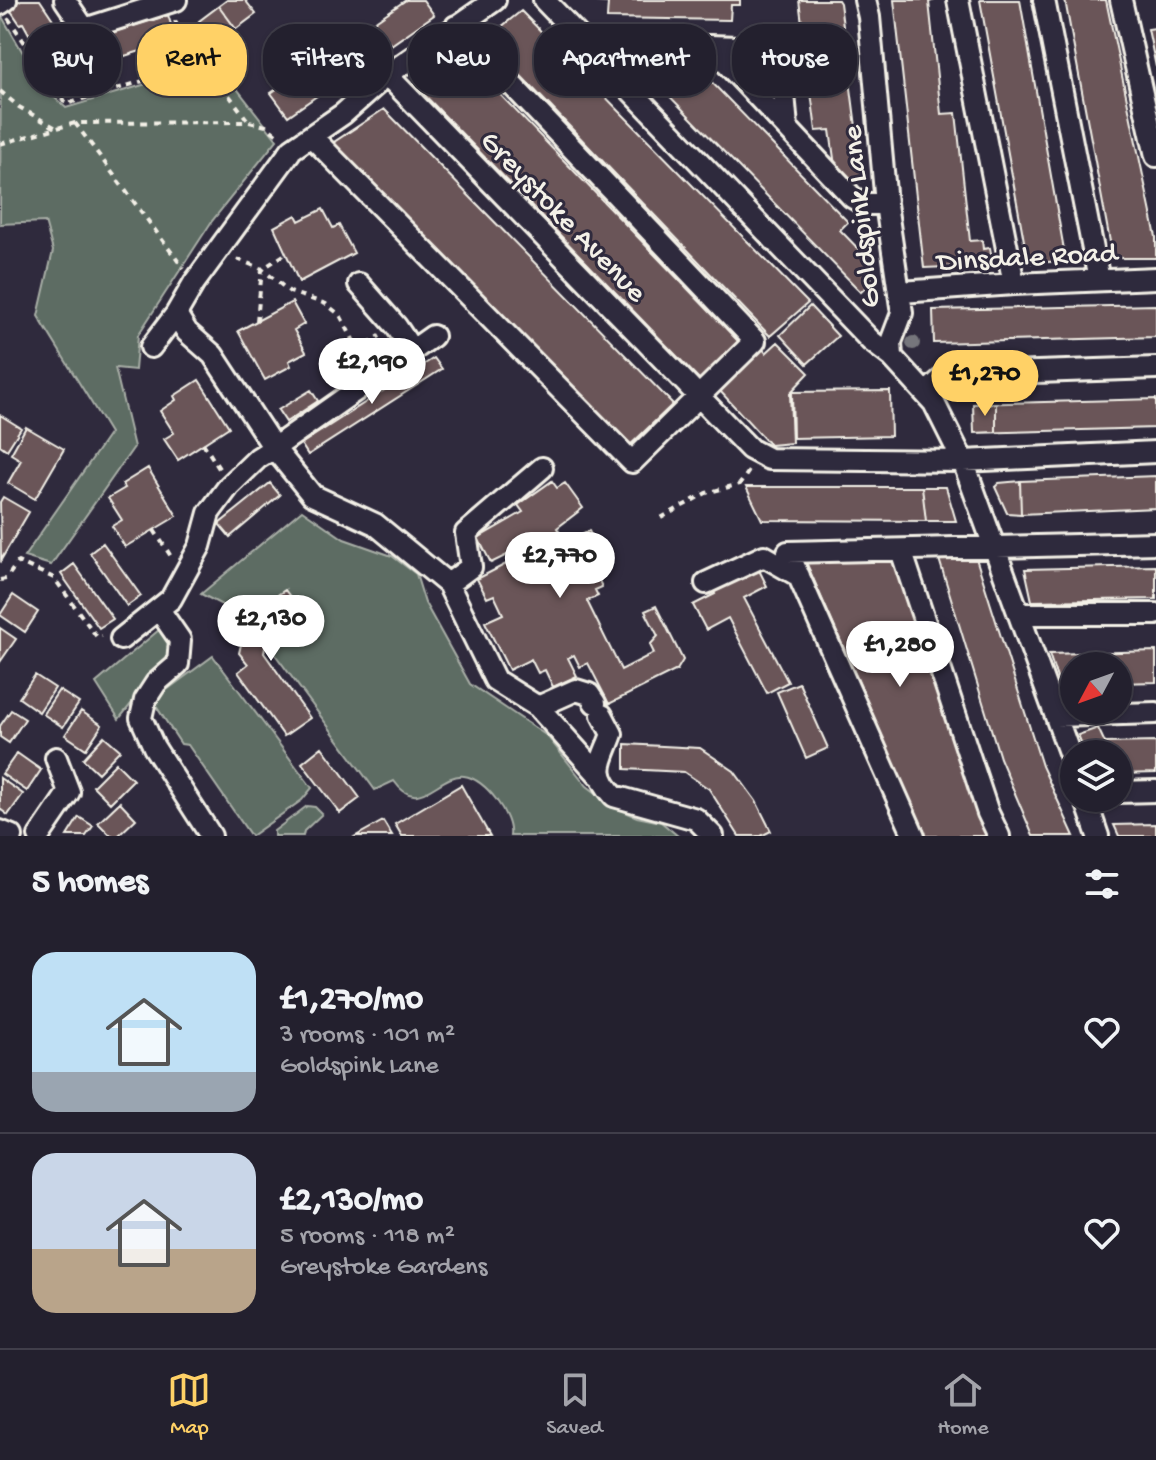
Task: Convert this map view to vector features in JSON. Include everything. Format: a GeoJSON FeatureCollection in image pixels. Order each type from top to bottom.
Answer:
{"type":"FeatureCollection","features":[{"type":"Feature","properties":{"kind":"street"},"geometry":{"type":"LineString","coordinates":[[65,0],[82,25],[91,27],[172,1]]}},
{"type":"Feature","properties":{"kind":"street"},"geometry":{"type":"LineString","coordinates":[[459,24],[495,0]]}},
{"type":"Feature","properties":{"kind":"street"},"geometry":{"type":"LineString","coordinates":[[544,0],[567,24]]}},
{"type":"Feature","properties":{"kind":"street","name":"Goldspink Lane"},"geometry":{"type":"LineString","coordinates":[[865,0],[886,204],[901,292],[902,313],[891,342],[892,357]]}},
{"type":"Feature","properties":{"kind":"street"},"geometry":{"type":"LineString","coordinates":[[958,0],[1014,284]]}},
{"type":"Feature","properties":{"kind":"street"},"geometry":{"type":"LineString","coordinates":[[1044,0],[1099,280]]}},
{"type":"Feature","properties":{"kind":"street"},"geometry":{"type":"LineString","coordinates":[[1121,0],[1156,156]]}},
{"type":"Feature","properties":{"kind":"street"},"geometry":{"type":"LineString","coordinates":[[716,46],[766,48],[781,60],[787,127]]}},
{"type":"Feature","properties":{"kind":"street"},"geometry":{"type":"LineString","coordinates":[[716,52],[857,201],[886,204]]}},
{"type":"Feature","properties":{"kind":"street","name":"Greystoke Avenue"},"geometry":{"type":"LineString","coordinates":[[392,80],[750,449],[769,459],[963,461],[1156,452]]}},
{"type":"Feature","properties":{"kind":"street"},"geometry":{"type":"LineString","coordinates":[[312,137],[632,462],[755,341],[518,91]]}},
{"type":"Feature","properties":{"kind":"street"},"geometry":{"type":"LineString","coordinates":[[151,347],[292,149],[312,137],[362,96]]}},
{"type":"Feature","properties":{"kind":"street"},"geometry":{"type":"LineString","coordinates":[[636,96],[871,341],[892,357],[940,413],[963,461],[997,548],[1065,740]]}},
{"type":"Feature","properties":{"kind":"street","name":"Dinsdale Road"},"geometry":{"type":"LineString","coordinates":[[901,292],[1156,278]]}},
{"type":"Feature","properties":{"kind":"street"},"geometry":{"type":"LineString","coordinates":[[359,284],[396,326],[412,350]]}},
{"type":"Feature","properties":{"kind":"street"},"geometry":{"type":"LineString","coordinates":[[176,314],[187,332],[213,355],[274,448],[312,495],[375,524],[448,584],[495,680],[538,707],[614,796],[696,819],[713,836]]}},
{"type":"Feature","properties":{"kind":"street"},"geometry":{"type":"LineString","coordinates":[[126,635],[160,611],[171,599],[200,546],[209,513],[229,486],[258,458],[433,336]]}},
{"type":"Feature","properties":{"kind":"street"},"geometry":{"type":"LineString","coordinates":[[926,393],[943,378],[952,375],[1156,368]]}},
{"type":"Feature","properties":{"kind":"street"},"geometry":{"type":"LineString","coordinates":[[448,584],[471,567],[466,533],[542,468]]}},
{"type":"Feature","properties":{"kind":"street"},"geometry":{"type":"LineString","coordinates":[[914,836],[788,552],[1156,543]]}},
{"type":"Feature","properties":{"kind":"street"},"geometry":{"type":"LineString","coordinates":[[901,550],[988,813],[999,836]]}},
{"type":"Feature","properties":{"kind":"street"},"geometry":{"type":"LineString","coordinates":[[706,583],[764,556],[799,576]]}},
{"type":"Feature","properties":{"kind":"street"},"geometry":{"type":"LineString","coordinates":[[160,611],[180,640],[178,664],[156,683],[145,700],[141,718],[154,747],[211,836]]}},
{"type":"Feature","properties":{"kind":"street"},"geometry":{"type":"LineString","coordinates":[[1020,614],[1156,614]]}},
{"type":"Feature","properties":{"kind":"street"},"geometry":{"type":"LineString","coordinates":[[538,707],[576,690],[589,694],[612,734],[599,775]]}},
{"type":"Feature","properties":{"kind":"street"},"geometry":{"type":"LineString","coordinates":[[1056,716],[1156,713]]}},
{"type":"Feature","properties":{"kind":"street"},"geometry":{"type":"LineString","coordinates":[[39,836],[69,792],[56,758]]}},
{"type":"Feature","properties":{"kind":"street"},"geometry":{"type":"LineString","coordinates":[[1132,792],[1156,791]]}},
{"type":"Feature","properties":{"kind":"street"},"geometry":{"type":"LineString","coordinates":[[1090,812],[1098,836]]}},
{"type":"Feature","properties":{"kind":"street"},"geometry":{"type":"LineString","coordinates":[[0,831],[12,836]]}},
{"type":"Feature","properties":{"kind":"path"},"geometry":{"type":"LineString","coordinates":[[4,7],[66,104],[137,83]]}},
{"type":"Feature","properties":{"kind":"path"},"geometry":{"type":"LineString","coordinates":[[0,91],[19,107],[56,128]]}},
{"type":"Feature","properties":{"kind":"path"},"geometry":{"type":"LineString","coordinates":[[230,96],[249,122]]}},
{"type":"Feature","properties":{"kind":"path"},"geometry":{"type":"LineString","coordinates":[[0,144],[75,123],[249,122],[266,126]]}},
{"type":"Feature","properties":{"kind":"path"},"geometry":{"type":"LineString","coordinates":[[75,123],[194,283]]}},
{"type":"Feature","properties":{"kind":"path"},"geometry":{"type":"LineString","coordinates":[[220,247],[235,258],[262,269],[290,292],[333,309],[340,315],[358,349],[396,326]]}},
{"type":"Feature","properties":{"kind":"path"},"geometry":{"type":"LineString","coordinates":[[262,269],[287,253]]}},
{"type":"Feature","properties":{"kind":"path"},"geometry":{"type":"LineString","coordinates":[[257,321],[262,269]]}},
{"type":"Feature","properties":{"kind":"path"},"geometry":{"type":"LineString","coordinates":[[203,443],[229,486]]}},
{"type":"Feature","properties":{"kind":"path"},"geometry":{"type":"LineString","coordinates":[[661,518],[706,493],[740,484]]}},
{"type":"Feature","properties":{"kind":"path"},"geometry":{"type":"LineString","coordinates":[[154,530],[183,576]]}},
{"type":"Feature","properties":{"kind":"path"},"geometry":{"type":"LineString","coordinates":[[0,580],[6,579],[18,562],[54,578],[97,637],[126,635]]}},
{"type":"Feature","properties":{"kind":"shaded area"},"geometry":{"type":"Polygon","coordinates":[[[1,15],[24,54],[24,96],[53,96],[66,108],[106,96],[121,96],[121,92],[137,87],[137,96],[243,96],[277,140],[212,221],[138,335],[135,370],[115,368],[134,447],[51,565],[24,557],[110,433],[38,316],[53,251],[45,222],[0,224],[1,15]]]}},
{"type":"Feature","properties":{"kind":"shaded area"},"geometry":{"type":"Polygon","coordinates":[[[302,510],[344,539],[392,556],[416,574],[425,603],[470,684],[547,736],[587,786],[616,808],[661,822],[678,836],[510,836],[507,818],[496,799],[480,783],[464,776],[455,777],[420,794],[403,791],[394,781],[375,790],[266,642],[285,590],[245,617],[201,594],[302,510]]]}},
{"type":"Feature","properties":{"kind":"shaded area"},"geometry":{"type":"Polygon","coordinates":[[[166,624],[174,651],[119,719],[96,683],[166,624]]]}},
{"type":"Feature","properties":{"kind":"shaded area"},"geometry":{"type":"Polygon","coordinates":[[[213,656],[312,788],[302,800],[251,836],[188,745],[181,744],[156,706],[160,695],[213,656]]]}},
{"type":"Feature","properties":{"kind":"shaded area"},"geometry":{"type":"Polygon","coordinates":[[[307,806],[315,807],[322,814],[304,831],[303,836],[274,836],[274,831],[307,806]]]}},
{"type":"Feature","properties":{"kind":"building"},"geometry":{"type":"Polygon","coordinates":[[[21,0],[40,0],[56,24],[20,24],[9,8],[21,0]]]}},
{"type":"Feature","properties":{"kind":"building"},"geometry":{"type":"Polygon","coordinates":[[[227,0],[245,0],[256,14],[243,24],[232,24],[219,6],[227,0]]]}},
{"type":"Feature","properties":{"kind":"building"},"geometry":{"type":"Polygon","coordinates":[[[406,0],[423,0],[434,15],[421,24],[408,24],[408,33],[392,44],[392,24],[374,22],[406,0]]]}},
{"type":"Feature","properties":{"kind":"building"},"geometry":{"type":"Polygon","coordinates":[[[597,0],[740,0],[740,5],[731,5],[730,20],[607,18],[608,3],[597,0]]]}},
{"type":"Feature","properties":{"kind":"building"},"geometry":{"type":"Polygon","coordinates":[[[799,0],[838,0],[840,3],[843,24],[802,24],[799,0]]]}},
{"type":"Feature","properties":{"kind":"building"},"geometry":{"type":"Polygon","coordinates":[[[894,0],[935,0],[929,2],[941,114],[956,113],[970,241],[982,240],[983,249],[990,248],[993,265],[924,268],[894,0]]]}},
{"type":"Feature","properties":{"kind":"building"},"geometry":{"type":"Polygon","coordinates":[[[980,0],[1020,0],[1066,261],[1028,263],[980,0]]]}},
{"type":"Feature","properties":{"kind":"building"},"geometry":{"type":"Polygon","coordinates":[[[1065,0],[1106,0],[1156,237],[1156,258],[1113,258],[1065,0]]]}},
{"type":"Feature","properties":{"kind":"building"},"geometry":{"type":"Polygon","coordinates":[[[219,6],[232,24],[201,24],[199,21],[219,6]]]}},
{"type":"Feature","properties":{"kind":"building"},"geometry":{"type":"Polygon","coordinates":[[[521,11],[534,24],[534,89],[518,72],[518,24],[505,24],[521,11]]]}},
{"type":"Feature","properties":{"kind":"building"},"geometry":{"type":"Polygon","coordinates":[[[168,15],[171,24],[139,24],[168,15]]]}},
{"type":"Feature","properties":{"kind":"building"},"geometry":{"type":"Polygon","coordinates":[[[137,25],[137,52],[121,57],[121,30],[137,25]]]}},
{"type":"Feature","properties":{"kind":"building"},"geometry":{"type":"Polygon","coordinates":[[[1156,28],[1156,67],[1148,29],[1156,28]]]}},
{"type":"Feature","properties":{"kind":"building"},"geometry":{"type":"Polygon","coordinates":[[[716,87],[848,222],[840,230],[871,262],[863,269],[873,280],[861,292],[669,96],[716,96],[716,87]]]}},
{"type":"Feature","properties":{"kind":"building"},"geometry":{"type":"Polygon","coordinates":[[[273,96],[317,96],[288,116],[273,96]]]}},
{"type":"Feature","properties":{"kind":"building"},"geometry":{"type":"Polygon","coordinates":[[[426,96],[501,96],[739,342],[700,380],[426,96]]]}},
{"type":"Feature","properties":{"kind":"building"},"geometry":{"type":"Polygon","coordinates":[[[541,96],[605,96],[808,303],[770,336],[541,96]]]}},
{"type":"Feature","properties":{"kind":"building"},"geometry":{"type":"Polygon","coordinates":[[[811,96],[852,96],[863,181],[852,183],[835,166],[830,130],[816,131],[811,96]]]}},
{"type":"Feature","properties":{"kind":"building"},"geometry":{"type":"Polygon","coordinates":[[[384,109],[673,404],[625,450],[331,144],[384,109]]]}},
{"type":"Feature","properties":{"kind":"building"},"geometry":{"type":"Polygon","coordinates":[[[323,209],[333,228],[339,225],[354,253],[299,282],[274,227],[296,215],[299,221],[323,209]]]}},
{"type":"Feature","properties":{"kind":"building"},"geometry":{"type":"Polygon","coordinates":[[[292,302],[304,324],[294,330],[306,352],[289,361],[291,366],[265,380],[238,331],[292,302]]]}},
{"type":"Feature","properties":{"kind":"building"},"geometry":{"type":"Polygon","coordinates":[[[1156,305],[1156,337],[934,343],[933,310],[1156,305]]]}},
{"type":"Feature","properties":{"kind":"building"},"geometry":{"type":"Polygon","coordinates":[[[810,306],[838,336],[807,364],[780,335],[810,306]]]}},
{"type":"Feature","properties":{"kind":"building"},"geometry":{"type":"Polygon","coordinates":[[[778,342],[809,373],[790,393],[792,443],[770,445],[719,390],[762,348],[766,353],[778,342]]]}},
{"type":"Feature","properties":{"kind":"building"},"geometry":{"type":"Polygon","coordinates":[[[379,347],[386,359],[354,379],[346,367],[379,347]]]}},
{"type":"Feature","properties":{"kind":"building"},"geometry":{"type":"Polygon","coordinates":[[[434,358],[442,369],[308,455],[301,444],[434,358]]]}},
{"type":"Feature","properties":{"kind":"building"},"geometry":{"type":"Polygon","coordinates":[[[199,380],[229,427],[178,460],[164,439],[174,433],[160,411],[176,400],[174,396],[199,380]]]}},
{"type":"Feature","properties":{"kind":"building"},"geometry":{"type":"Polygon","coordinates":[[[311,390],[318,401],[286,422],[278,410],[311,390]]]}},
{"type":"Feature","properties":{"kind":"building"},"geometry":{"type":"Polygon","coordinates":[[[890,391],[891,436],[793,438],[792,392],[890,391]]]}},
{"type":"Feature","properties":{"kind":"building"},"geometry":{"type":"Polygon","coordinates":[[[1156,399],[1156,428],[974,433],[973,404],[1156,399]]]}},
{"type":"Feature","properties":{"kind":"building"},"geometry":{"type":"Polygon","coordinates":[[[996,403],[996,432],[974,433],[973,404],[996,403]]]}},
{"type":"Feature","properties":{"kind":"building"},"geometry":{"type":"Polygon","coordinates":[[[0,415],[21,428],[7,450],[0,445],[0,415]]]}},
{"type":"Feature","properties":{"kind":"building"},"geometry":{"type":"Polygon","coordinates":[[[26,427],[64,449],[35,499],[8,483],[21,460],[11,454],[26,427]]]}},
{"type":"Feature","properties":{"kind":"building"},"geometry":{"type":"Polygon","coordinates":[[[148,468],[177,516],[125,547],[112,526],[122,520],[108,498],[125,488],[122,484],[148,468]]]}},
{"type":"Feature","properties":{"kind":"building"},"geometry":{"type":"Polygon","coordinates":[[[1156,476],[1156,508],[1021,514],[1020,481],[1156,476]]]}},
{"type":"Feature","properties":{"kind":"building"},"geometry":{"type":"Polygon","coordinates":[[[552,481],[557,488],[565,483],[583,508],[557,528],[561,535],[566,533],[570,541],[589,531],[607,566],[595,572],[602,587],[595,590],[598,596],[587,601],[621,670],[654,653],[650,645],[658,636],[645,611],[656,606],[683,660],[677,670],[609,704],[588,663],[580,667],[574,655],[568,658],[577,676],[553,687],[545,670],[538,673],[531,659],[509,670],[485,622],[503,614],[494,595],[487,598],[477,579],[514,560],[511,553],[491,563],[478,538],[523,512],[518,505],[552,481]]]}},
{"type":"Feature","properties":{"kind":"building"},"geometry":{"type":"Polygon","coordinates":[[[1020,481],[1021,514],[1007,513],[995,487],[999,483],[1020,481]]]}},
{"type":"Feature","properties":{"kind":"building"},"geometry":{"type":"Polygon","coordinates":[[[270,483],[280,495],[230,537],[219,524],[270,483]]]}},
{"type":"Feature","properties":{"kind":"building"},"geometry":{"type":"Polygon","coordinates":[[[746,487],[922,487],[926,521],[762,520],[746,487]]]}},
{"type":"Feature","properties":{"kind":"building"},"geometry":{"type":"Polygon","coordinates":[[[922,487],[946,487],[956,521],[926,521],[922,487]]]}},
{"type":"Feature","properties":{"kind":"building"},"geometry":{"type":"Polygon","coordinates":[[[3,497],[29,512],[1,560],[0,502],[3,497]]]}},
{"type":"Feature","properties":{"kind":"building"},"geometry":{"type":"Polygon","coordinates":[[[103,543],[141,596],[127,606],[90,553],[103,543]]]}},
{"type":"Feature","properties":{"kind":"building"},"geometry":{"type":"Polygon","coordinates":[[[894,556],[989,836],[926,836],[805,560],[894,556]]]}},
{"type":"Feature","properties":{"kind":"building"},"geometry":{"type":"Polygon","coordinates":[[[976,558],[1042,766],[1060,805],[1060,812],[1063,812],[1074,836],[1033,836],[1000,758],[939,559],[976,558]]]}},
{"type":"Feature","properties":{"kind":"building"},"geometry":{"type":"Polygon","coordinates":[[[74,564],[113,619],[99,628],[61,574],[74,564]]]}},
{"type":"Feature","properties":{"kind":"building"},"geometry":{"type":"Polygon","coordinates":[[[757,566],[767,586],[744,598],[788,682],[767,693],[728,618],[706,630],[693,605],[715,594],[713,590],[757,566]]]}},
{"type":"Feature","properties":{"kind":"building"},"geometry":{"type":"Polygon","coordinates":[[[1156,566],[1156,599],[1032,601],[1025,569],[1156,566]]]}},
{"type":"Feature","properties":{"kind":"building"},"geometry":{"type":"Polygon","coordinates":[[[285,590],[304,615],[266,642],[264,653],[310,718],[284,736],[238,672],[248,664],[239,653],[243,636],[253,627],[245,617],[285,590]]]}},
{"type":"Feature","properties":{"kind":"building"},"geometry":{"type":"Polygon","coordinates":[[[13,595],[38,612],[25,632],[0,615],[13,595]]]}},
{"type":"Feature","properties":{"kind":"building"},"geometry":{"type":"Polygon","coordinates":[[[0,628],[16,639],[0,662],[0,628]]]}},
{"type":"Feature","properties":{"kind":"building"},"geometry":{"type":"Polygon","coordinates":[[[1156,651],[1156,682],[1132,683],[1132,652],[1120,652],[1156,651]]]}},
{"type":"Feature","properties":{"kind":"building"},"geometry":{"type":"Polygon","coordinates":[[[1049,654],[1060,654],[1060,684],[1059,684],[1049,654]]]}},
{"type":"Feature","properties":{"kind":"building"},"geometry":{"type":"Polygon","coordinates":[[[35,675],[55,688],[39,712],[19,698],[35,675]]]}},
{"type":"Feature","properties":{"kind":"building"},"geometry":{"type":"Polygon","coordinates":[[[799,683],[828,748],[806,758],[777,692],[799,683]]]}},
{"type":"Feature","properties":{"kind":"building"},"geometry":{"type":"Polygon","coordinates":[[[59,690],[79,703],[63,727],[43,714],[59,690]]]}},
{"type":"Feature","properties":{"kind":"building"},"geometry":{"type":"Polygon","coordinates":[[[11,710],[25,719],[9,743],[0,737],[0,726],[11,710]]]}},
{"type":"Feature","properties":{"kind":"building"},"geometry":{"type":"Polygon","coordinates":[[[81,711],[102,725],[86,749],[65,735],[81,711]]]}},
{"type":"Feature","properties":{"kind":"building"},"geometry":{"type":"Polygon","coordinates":[[[1098,728],[1104,740],[1080,740],[1078,735],[1098,728]]]}},
{"type":"Feature","properties":{"kind":"building"},"geometry":{"type":"Polygon","coordinates":[[[104,736],[120,750],[98,773],[83,759],[104,736]]]}},
{"type":"Feature","properties":{"kind":"building"},"geometry":{"type":"Polygon","coordinates":[[[1132,742],[1156,742],[1156,773],[1132,774],[1132,742]]]}},
{"type":"Feature","properties":{"kind":"building"},"geometry":{"type":"Polygon","coordinates":[[[625,744],[700,748],[734,771],[756,801],[771,831],[761,836],[739,836],[709,789],[684,772],[625,769],[625,744]]]}},
{"type":"Feature","properties":{"kind":"building"},"geometry":{"type":"Polygon","coordinates":[[[322,747],[360,798],[340,813],[302,763],[322,747]]]}},
{"type":"Feature","properties":{"kind":"building"},"geometry":{"type":"Polygon","coordinates":[[[17,753],[41,770],[27,791],[2,774],[17,753]]]}},
{"type":"Feature","properties":{"kind":"building"},"geometry":{"type":"Polygon","coordinates":[[[116,763],[133,780],[110,803],[93,786],[116,763]]]}},
{"type":"Feature","properties":{"kind":"building"},"geometry":{"type":"Polygon","coordinates":[[[0,778],[23,794],[8,815],[0,809],[0,778]]]}},
{"type":"Feature","properties":{"kind":"building"},"geometry":{"type":"Polygon","coordinates":[[[461,785],[490,836],[402,836],[395,824],[461,785]]]}},
{"type":"Feature","properties":{"kind":"building"},"geometry":{"type":"Polygon","coordinates":[[[120,802],[136,819],[118,836],[111,836],[98,823],[120,802]]]}},
{"type":"Feature","properties":{"kind":"building"},"geometry":{"type":"Polygon","coordinates":[[[79,817],[93,826],[86,836],[67,836],[79,817]]]}},
{"type":"Feature","properties":{"kind":"building"},"geometry":{"type":"Polygon","coordinates":[[[383,821],[392,836],[356,836],[383,821]]]}},
{"type":"Feature","properties":{"kind":"building"},"geometry":{"type":"Polygon","coordinates":[[[1156,824],[1156,836],[1119,836],[1114,825],[1156,824]]]}}]}
